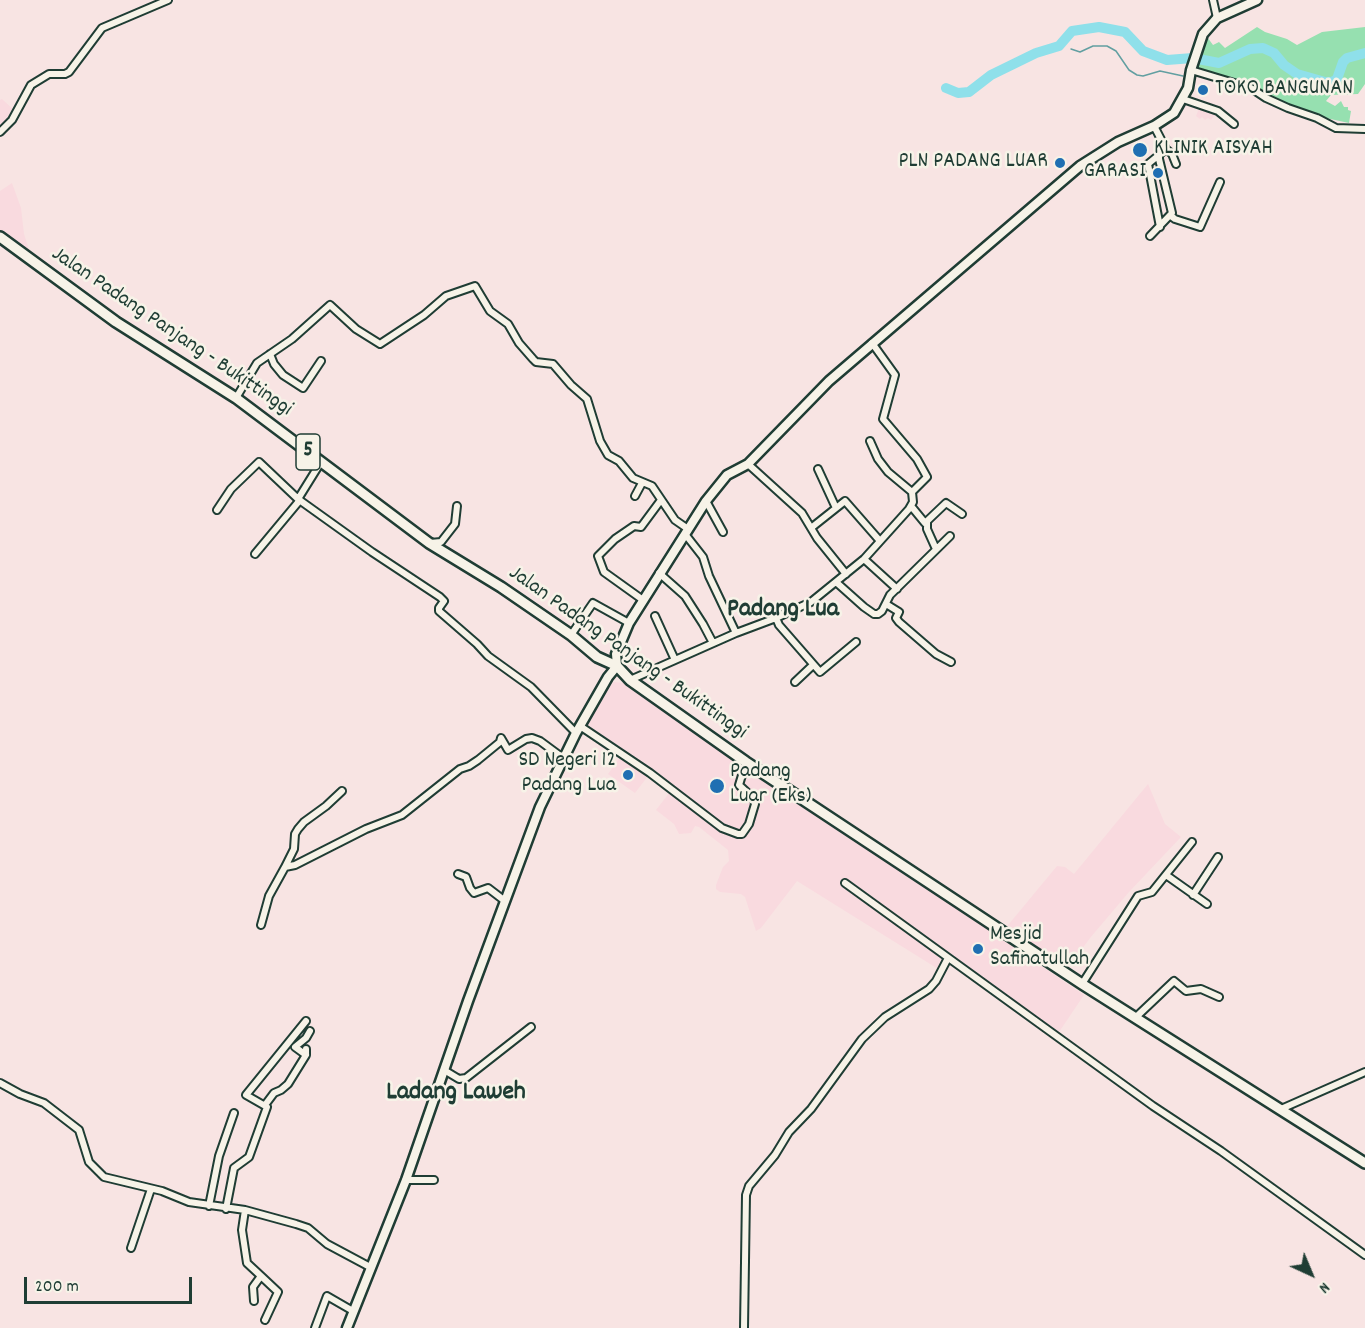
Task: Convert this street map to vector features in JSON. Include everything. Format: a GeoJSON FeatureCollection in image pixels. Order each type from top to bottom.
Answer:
{"type":"FeatureCollection","features":[{"type":"Feature","properties":{"kind":"highway","name":"Jalan Padang Panjang - Bukittinggi"},"geometry":{"type":"LineString","coordinates":[[0,237],[116,322],[236,398],[429,543],[501,587],[571,635],[597,657],[617,666],[630,680],[746,762],[1082,984],[1365,1163]]}},
{"type":"Feature","properties":{"kind":"main road"},"geometry":{"type":"LineString","coordinates":[[347,1328],[406,1180],[540,807],[578,729],[608,677],[617,666],[616,654],[629,623],[706,501],[727,475],[748,464],[830,381],[1080,166],[1118,142],[1154,126],[1174,113],[1188,88],[1191,70],[1203,34],[1217,18],[1257,0]]}},
{"type":"Feature","properties":{"kind":"street"},"geometry":{"type":"LineString","coordinates":[[0,132],[12,120],[31,85],[49,74],[69,72],[104,26],[168,0]]}},
{"type":"Feature","properties":{"kind":"street"},"geometry":{"type":"LineString","coordinates":[[1213,0],[1217,18]]}},
{"type":"Feature","properties":{"kind":"street"},"geometry":{"type":"LineString","coordinates":[[1191,70],[1251,88],[1273,101],[1317,117],[1336,128],[1365,129]]}},
{"type":"Feature","properties":{"kind":"street"},"geometry":{"type":"LineString","coordinates":[[1183,99],[1218,111],[1234,124]]}},
{"type":"Feature","properties":{"kind":"street"},"geometry":{"type":"LineString","coordinates":[[1154,126],[1176,164]]}},
{"type":"Feature","properties":{"kind":"street"},"geometry":{"type":"LineString","coordinates":[[1160,227],[1148,164],[1166,149]]}},
{"type":"Feature","properties":{"kind":"street"},"geometry":{"type":"LineString","coordinates":[[1150,236],[1172,213],[1159,156]]}},
{"type":"Feature","properties":{"kind":"street"},"geometry":{"type":"LineString","coordinates":[[1171,216],[1200,227],[1220,182]]}},
{"type":"Feature","properties":{"kind":"street"},"geometry":{"type":"LineString","coordinates":[[236,398],[257,363],[292,339],[330,305],[353,327],[380,344],[424,315],[443,297],[475,286],[490,311],[508,324],[519,343],[533,359],[536,362],[553,363],[571,385],[587,399],[605,451],[619,461],[629,476],[652,486],[675,520],[687,531],[703,557],[709,576],[736,633]]}},
{"type":"Feature","properties":{"kind":"street"},"geometry":{"type":"LineString","coordinates":[[872,344],[895,375],[883,419],[917,459],[927,477],[912,492]]}},
{"type":"Feature","properties":{"kind":"street"},"geometry":{"type":"LineString","coordinates":[[270,354],[274,364],[283,375],[303,388],[321,361]]}},
{"type":"Feature","properties":{"kind":"street"},"geometry":{"type":"LineString","coordinates":[[630,680],[811,602],[864,558],[911,506],[913,498],[912,492],[888,472],[878,459],[870,441]]}},
{"type":"Feature","properties":{"kind":"street"},"geometry":{"type":"LineString","coordinates":[[218,510],[231,489],[259,462],[299,499],[372,552],[440,597],[444,601],[439,611],[488,656],[531,687],[578,729],[650,773],[722,828],[738,834],[742,834],[749,824],[755,804],[754,799],[739,785],[746,762]]}},
{"type":"Feature","properties":{"kind":"street"},"geometry":{"type":"LineString","coordinates":[[255,554],[299,499],[321,462]]}},
{"type":"Feature","properties":{"kind":"street"},"geometry":{"type":"LineString","coordinates":[[748,464],[802,513],[822,546],[846,574]]}},
{"type":"Feature","properties":{"kind":"street"},"geometry":{"type":"LineString","coordinates":[[818,469],[837,508]]}},
{"type":"Feature","properties":{"kind":"street"},"geometry":{"type":"LineString","coordinates":[[635,496],[642,483]]}},
{"type":"Feature","properties":{"kind":"street"},"geometry":{"type":"LineString","coordinates":[[643,600],[604,572],[598,557],[615,539],[634,526],[641,527],[661,500]]}},
{"type":"Feature","properties":{"kind":"street"},"geometry":{"type":"LineString","coordinates":[[706,501],[723,532]]}},
{"type":"Feature","properties":{"kind":"street"},"geometry":{"type":"LineString","coordinates":[[811,528],[845,501],[880,541]]}},
{"type":"Feature","properties":{"kind":"street"},"geometry":{"type":"LineString","coordinates":[[936,549],[927,529],[927,522],[946,503],[962,514]]}},
{"type":"Feature","properties":{"kind":"street"},"geometry":{"type":"LineString","coordinates":[[429,543],[441,542],[455,524],[458,506]]}},
{"type":"Feature","properties":{"kind":"street"},"geometry":{"type":"LineString","coordinates":[[911,506],[923,522],[927,522]]}},
{"type":"Feature","properties":{"kind":"street"},"geometry":{"type":"LineString","coordinates":[[950,536],[887,599],[898,622],[936,654],[951,662]]}},
{"type":"Feature","properties":{"kind":"street"},"geometry":{"type":"LineString","coordinates":[[864,558],[897,589]]}},
{"type":"Feature","properties":{"kind":"street"},"geometry":{"type":"LineString","coordinates":[[659,573],[685,596],[713,644]]}},
{"type":"Feature","properties":{"kind":"street"},"geometry":{"type":"LineString","coordinates":[[836,582],[874,614],[893,609]]}},
{"type":"Feature","properties":{"kind":"street"},"geometry":{"type":"LineString","coordinates":[[571,635],[593,603],[629,623]]}},
{"type":"Feature","properties":{"kind":"street"},"geometry":{"type":"LineString","coordinates":[[654,616],[675,660]]}},
{"type":"Feature","properties":{"kind":"street"},"geometry":{"type":"LineString","coordinates":[[776,618],[779,625],[820,672],[856,642]]}},
{"type":"Feature","properties":{"kind":"street"},"geometry":{"type":"LineString","coordinates":[[795,682],[813,665]]}},
{"type":"Feature","properties":{"kind":"street"},"geometry":{"type":"LineString","coordinates":[[285,867],[295,865],[366,829],[402,815],[460,769],[478,760],[500,742],[501,738],[509,751],[526,739],[532,738],[540,741],[563,758]]}},
{"type":"Feature","properties":{"kind":"street"},"geometry":{"type":"LineString","coordinates":[[261,925],[269,897],[294,849],[295,834],[298,829],[342,791]]}},
{"type":"Feature","properties":{"kind":"street"},"geometry":{"type":"LineString","coordinates":[[1082,984],[1138,896],[1152,892],[1192,842]]}},
{"type":"Feature","properties":{"kind":"street"},"geometry":{"type":"LineString","coordinates":[[1193,895],[1218,857]]}},
{"type":"Feature","properties":{"kind":"street"},"geometry":{"type":"LineString","coordinates":[[458,874],[466,877],[474,893],[488,888],[505,901]]}},
{"type":"Feature","properties":{"kind":"street"},"geometry":{"type":"LineString","coordinates":[[1166,875],[1207,904]]}},
{"type":"Feature","properties":{"kind":"street"},"geometry":{"type":"LineString","coordinates":[[845,883],[1153,1106],[1248,1170],[1365,1255]]}},
{"type":"Feature","properties":{"kind":"street"},"geometry":{"type":"LineString","coordinates":[[744,1328],[746,1195],[749,1186],[775,1155],[789,1132],[811,1109],[862,1039],[885,1017],[929,989],[948,958]]}},
{"type":"Feature","properties":{"kind":"street"},"geometry":{"type":"LineString","coordinates":[[1135,1018],[1173,981],[1186,991],[1201,989],[1219,997]]}},
{"type":"Feature","properties":{"kind":"street"},"geometry":{"type":"LineString","coordinates":[[265,1105],[246,1095],[306,1021]]}},
{"type":"Feature","properties":{"kind":"street"},"geometry":{"type":"LineString","coordinates":[[444,1070],[459,1078],[466,1078],[531,1027]]}},
{"type":"Feature","properties":{"kind":"street"},"geometry":{"type":"LineString","coordinates":[[226,1209],[234,1168],[249,1157],[267,1107],[265,1105],[271,1096],[288,1084],[306,1052],[295,1047],[306,1038],[310,1031]]}},
{"type":"Feature","properties":{"kind":"street"},"geometry":{"type":"LineString","coordinates":[[1281,1109],[1365,1072]]}},
{"type":"Feature","properties":{"kind":"street"},"geometry":{"type":"LineString","coordinates":[[0,1083],[44,1103],[79,1130],[89,1162],[104,1177],[162,1191],[189,1202],[245,1210],[308,1228],[327,1244],[370,1267]]}},
{"type":"Feature","properties":{"kind":"street"},"geometry":{"type":"LineString","coordinates":[[208,1206],[219,1156],[234,1113]]}},
{"type":"Feature","properties":{"kind":"street"},"geometry":{"type":"LineString","coordinates":[[406,1180],[434,1180]]}},
{"type":"Feature","properties":{"kind":"street"},"geometry":{"type":"LineString","coordinates":[[131,1248],[151,1189]]}},
{"type":"Feature","properties":{"kind":"street"},"geometry":{"type":"LineString","coordinates":[[245,1210],[242,1230],[247,1263],[278,1292],[265,1320]]}},
{"type":"Feature","properties":{"kind":"street"},"geometry":{"type":"LineString","coordinates":[[254,1301],[253,1287],[261,1276]]}},
{"type":"Feature","properties":{"kind":"street"},"geometry":{"type":"LineString","coordinates":[[315,1328],[327,1296],[353,1311]]}},
{"type":"Feature","properties":{"kind":"shaded area"},"geometry":{"type":"Polygon","coordinates":[[[2,99],[17,113],[0,132],[0,100],[2,99]]]}},
{"type":"Feature","properties":{"kind":"shaded area"},"geometry":{"type":"Polygon","coordinates":[[[1200,106],[1216,113],[1211,120],[1208,118],[1205,120],[1202,117],[1200,119],[1196,116],[1200,106]]]}},
{"type":"Feature","properties":{"kind":"shaded area"},"geometry":{"type":"Polygon","coordinates":[[[12,183],[21,208],[24,234],[30,253],[0,237],[0,191],[12,183]]]}},
{"type":"Feature","properties":{"kind":"shaded area"},"geometry":{"type":"Polygon","coordinates":[[[614,682],[624,683],[1084,995],[1057,1035],[950,962],[943,972],[797,881],[761,928],[756,931],[745,897],[741,894],[720,892],[716,889],[723,867],[729,861],[728,850],[699,827],[695,826],[691,833],[679,834],[674,824],[656,810],[670,792],[648,776],[635,793],[608,774],[621,756],[587,727],[608,688],[614,682]]]}},
{"type":"Feature","properties":{"kind":"shaded area"},"geometry":{"type":"Polygon","coordinates":[[[1148,784],[1165,824],[1181,837],[1129,892],[1068,968],[1004,930],[1057,866],[1065,867],[1074,874],[1148,784]]]}},
{"type":"Feature","properties":{"kind":"green space"},"geometry":{"type":"Polygon","coordinates":[[[1257,27],[1297,45],[1322,32],[1365,27],[1365,84],[1358,94],[1331,95],[1326,101],[1335,106],[1341,101],[1344,107],[1348,107],[1351,111],[1349,123],[1279,108],[1249,91],[1197,74],[1186,82],[1202,30],[1213,45],[1219,42],[1225,48],[1257,27]]]}},
{"type":"Feature","properties":{"kind":"waterway"},"geometry":{"type":"LineString","coordinates":[[946,88],[958,93],[969,92],[991,75],[1036,53],[1059,46],[1072,31],[1099,27],[1125,32],[1143,51],[1167,60],[1193,58],[1219,63],[1250,49],[1263,48],[1274,53],[1284,65],[1297,74],[1325,82],[1337,79],[1343,62],[1347,58],[1365,53]]}},
{"type":"Feature","properties":{"kind":"waterway"},"geometry":{"type":"LineString","coordinates":[[1071,49],[1080,52],[1093,46],[1107,46],[1116,51],[1129,70],[1137,75],[1143,76],[1160,71],[1183,76]]}},
{"type":"Feature","properties":{"kind":"place","name":"TOKO BANGUNAN"},"geometry":{"type":"Point","coordinates":[1203,90]}},
{"type":"Feature","properties":{"kind":"place","name":"KLINIK AISYAH"},"geometry":{"type":"Point","coordinates":[1140,150]}},
{"type":"Feature","properties":{"kind":"place","name":"PLN PADANG LUAR"},"geometry":{"type":"Point","coordinates":[1060,163]}},
{"type":"Feature","properties":{"kind":"place","name":"GARASI"},"geometry":{"type":"Point","coordinates":[1158,173]}},
{"type":"Feature","properties":{"kind":"place","name":"SD Negeri 12 Padang Lua"},"geometry":{"type":"Point","coordinates":[628,775]}},
{"type":"Feature","properties":{"kind":"place","name":"Padang Luar (Eks)"},"geometry":{"type":"Point","coordinates":[717,786]}},
{"type":"Feature","properties":{"kind":"place","name":"Mesjid Safinatullah"},"geometry":{"type":"Point","coordinates":[978,949]}},
{"type":"Feature","properties":{"kind":"district","name":"Padang Lua"},"geometry":{"type":"Point","coordinates":[783,611]}},
{"type":"Feature","properties":{"kind":"district","name":"Ladang Laweh"},"geometry":{"type":"Point","coordinates":[456,1094]}}]}
